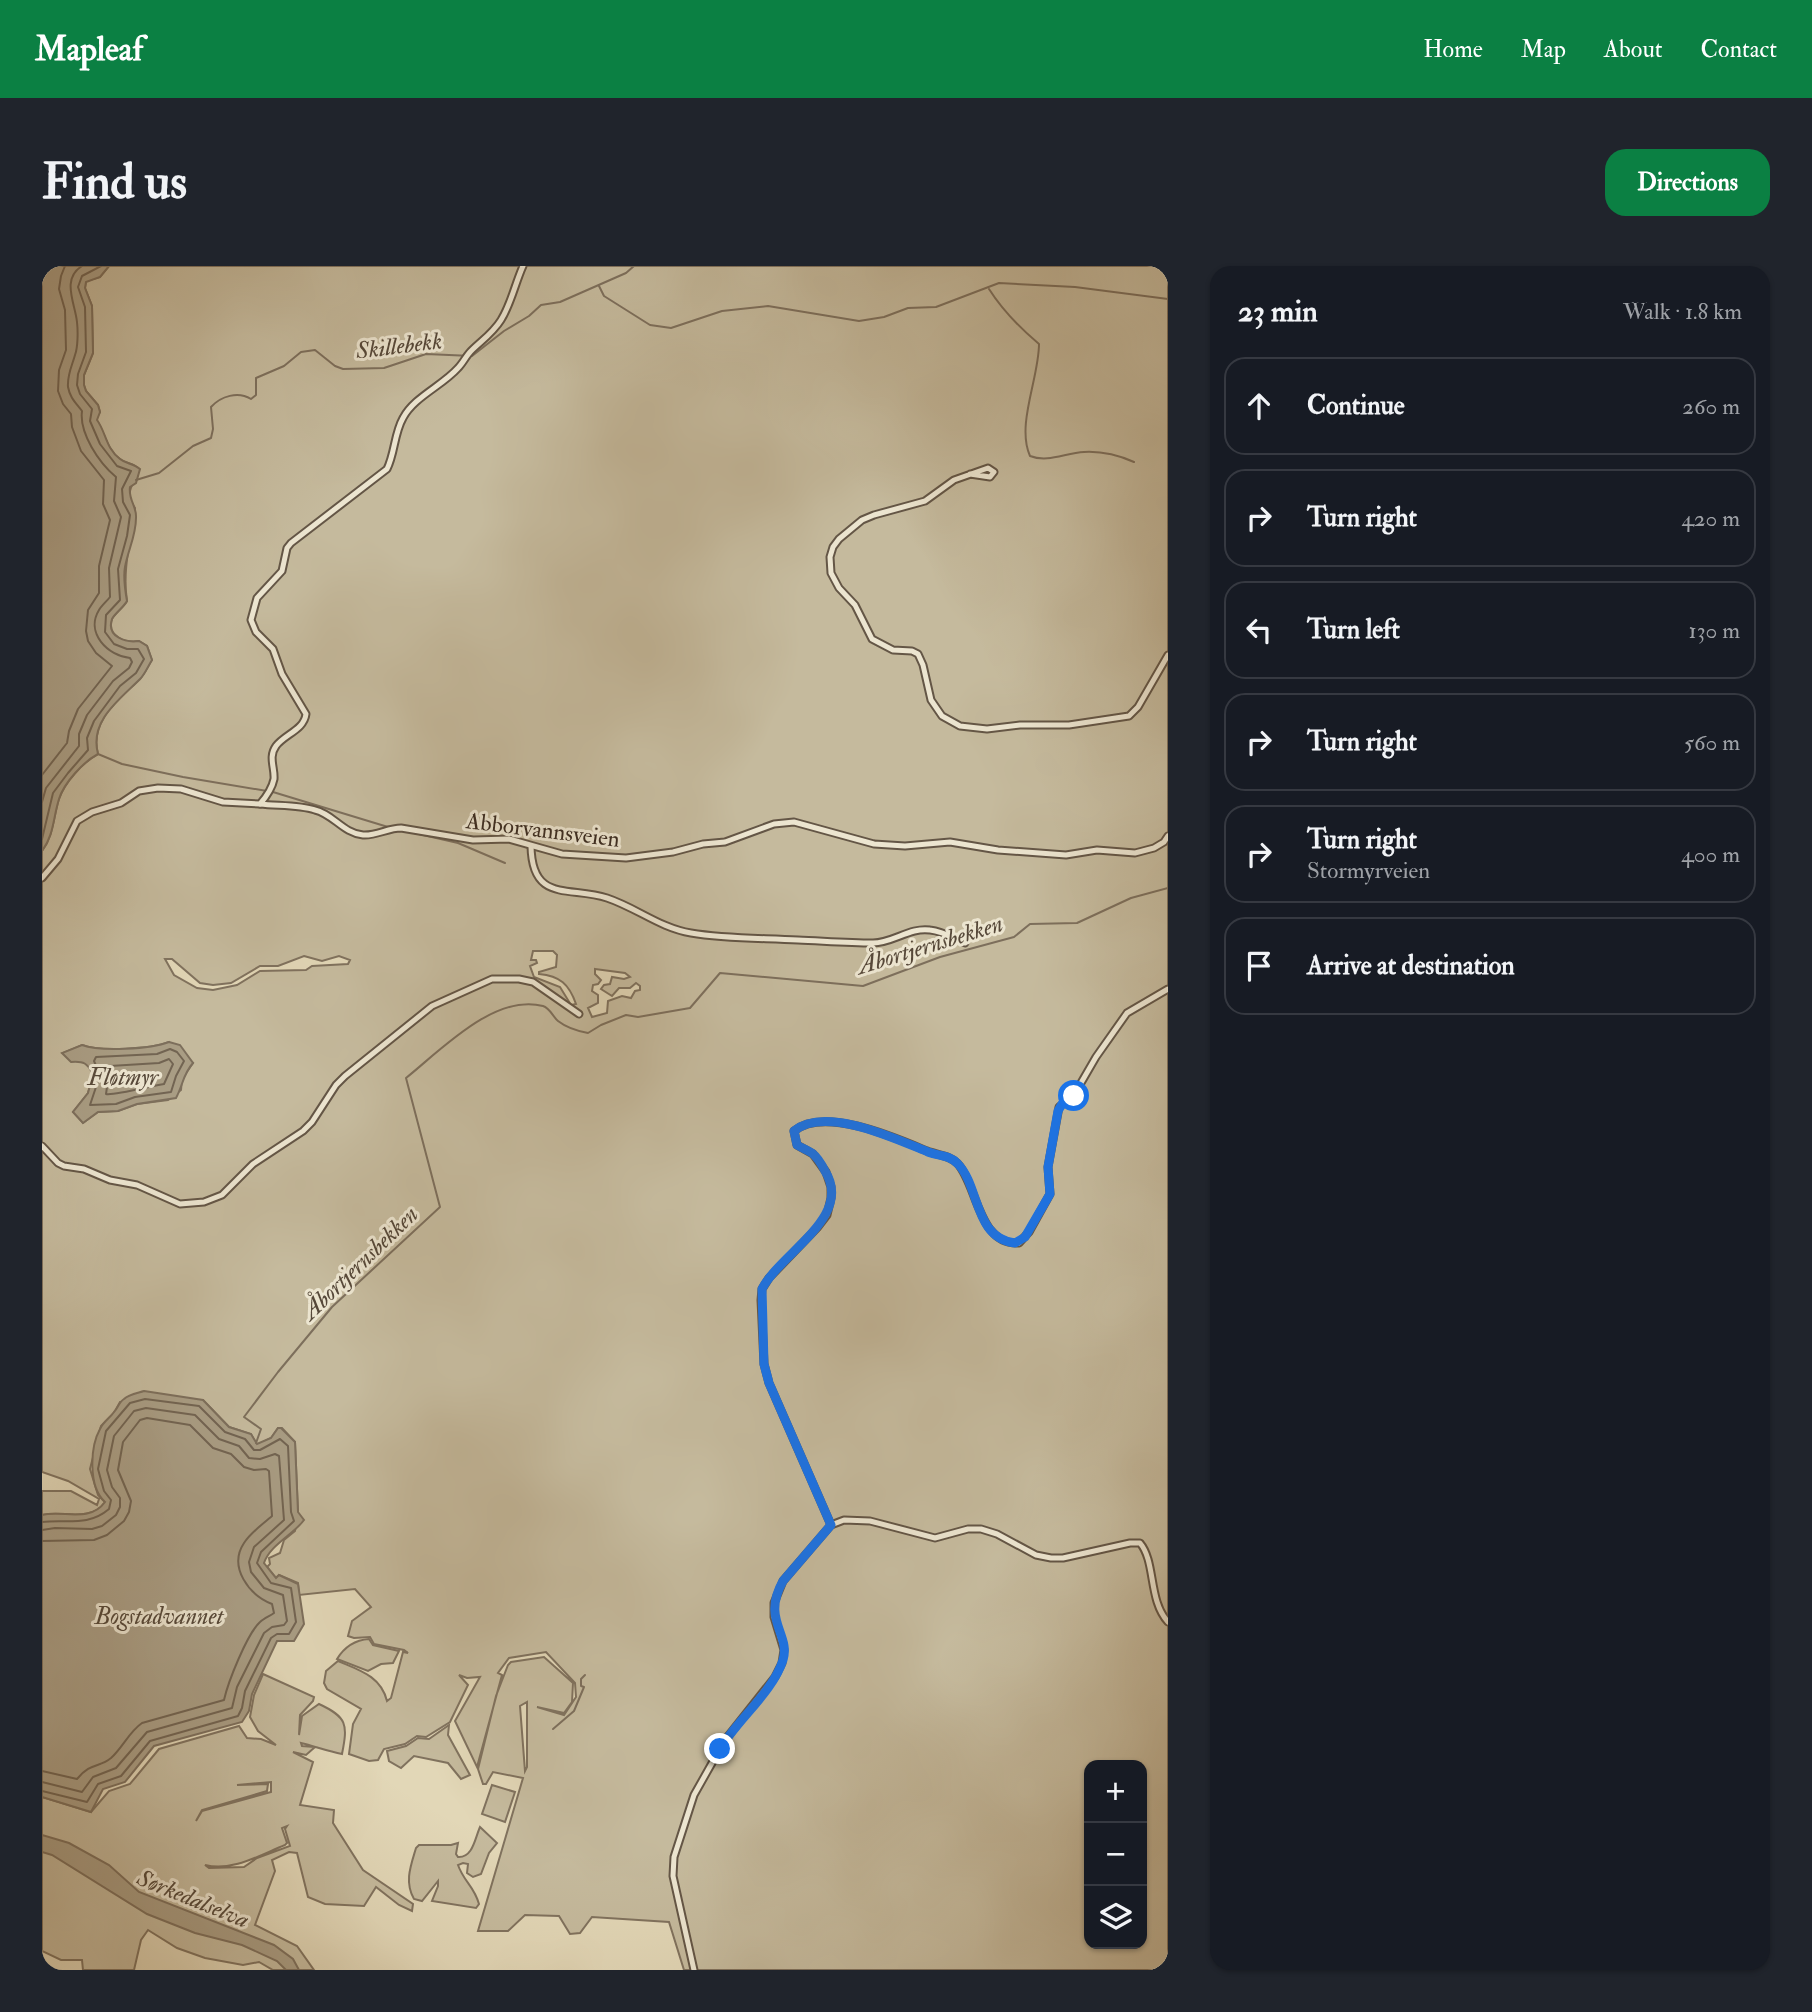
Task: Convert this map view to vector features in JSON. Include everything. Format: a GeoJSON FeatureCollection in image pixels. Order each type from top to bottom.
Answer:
{"type":"FeatureCollection","features":[{"type":"Feature","properties":{"kind":"street"},"geometry":{"type":"LineString","coordinates":[[260,804],[273,782],[273,752],[306,720],[306,714],[282,674],[273,649],[253,626],[252,610],[257,598],[282,571],[291,542],[387,469],[393,458],[397,431],[403,417],[412,406],[439,387],[494,330],[508,307],[523,266]]}},
{"type":"Feature","properties":{"kind":"street"},"geometry":{"type":"LineString","coordinates":[[971,474],[947,484],[925,501],[862,520],[839,539],[833,547],[831,557],[831,573],[839,588],[855,605],[872,639],[893,650],[918,654],[931,700],[942,716],[960,726],[988,729],[1020,725],[1069,725],[1119,719],[1134,712],[1168,655]]}},
{"type":"Feature","properties":{"kind":"street","name":"Abborvannsveien"},"geometry":{"type":"LineString","coordinates":[[42,878],[58,859],[77,821],[92,812],[121,803],[139,791],[158,788],[181,789],[223,802],[315,810],[347,830],[359,834],[375,834],[389,828],[401,828],[473,841],[509,839],[562,855],[626,858],[673,852],[703,844],[725,842],[783,822],[794,822],[874,844],[905,846],[950,842],[999,850],[1066,855],[1097,850],[1135,853],[1154,848],[1168,836]]}},
{"type":"Feature","properties":{"kind":"street"},"geometry":{"type":"LineString","coordinates":[[531,846],[535,872],[546,886],[612,900],[648,919],[677,930],[746,938],[873,943],[931,930],[965,943]]}},
{"type":"Feature","properties":{"kind":"street"},"geometry":{"type":"LineString","coordinates":[[42,1146],[64,1166],[85,1169],[110,1180],[137,1185],[180,1204],[204,1202],[222,1195],[253,1164],[303,1131],[345,1076],[432,1006],[481,983],[507,978],[533,982],[579,1014]]}},
{"type":"Feature","properties":{"kind":"street"},"geometry":{"type":"LineString","coordinates":[[831,1525],[769,1383],[764,1364],[762,1289],[797,1246],[817,1228],[829,1211],[831,1198],[826,1172],[813,1154],[797,1145],[794,1131],[801,1126],[820,1123],[845,1124],[877,1132],[952,1159],[967,1177],[984,1221],[1007,1242],[1019,1243],[1029,1232],[1050,1194],[1048,1167],[1059,1107],[1074,1096],[1099,1052],[1127,1013],[1168,989]]}},
{"type":"Feature","properties":{"kind":"street"},"geometry":{"type":"LineString","coordinates":[[694,1970],[672,1868],[688,1810],[694,1794],[725,1740],[775,1677],[782,1663],[784,1650],[774,1617],[777,1592],[783,1581],[831,1525],[844,1520],[870,1521],[935,1538],[968,1529],[981,1529],[997,1534],[1036,1555],[1051,1558],[1063,1558],[1129,1543],[1140,1544],[1146,1552],[1157,1605],[1168,1622]]}},
{"type":"Feature","properties":{"kind":"shaded area"},"geometry":{"type":"Polygon","coordinates":[[[109,266],[1168,266],[1168,1970],[684,1970],[669,1922],[592,1917],[580,1933],[570,1934],[559,1916],[525,1915],[508,1931],[478,1931],[523,1778],[493,1772],[486,1784],[483,1784],[478,1769],[493,1708],[477,1767],[455,1721],[480,1677],[467,1678],[459,1675],[468,1685],[450,1722],[426,1737],[417,1736],[405,1744],[384,1749],[378,1760],[369,1761],[349,1754],[353,1724],[361,1709],[327,1689],[324,1683],[326,1671],[338,1661],[361,1671],[380,1685],[387,1701],[391,1698],[403,1652],[408,1653],[374,1644],[370,1637],[348,1636],[352,1621],[371,1607],[355,1589],[299,1595],[298,1583],[279,1575],[276,1578],[267,1567],[270,1564],[269,1558],[280,1553],[284,1540],[295,1531],[298,1512],[295,1442],[282,1428],[278,1428],[271,1438],[257,1445],[251,1434],[229,1427],[203,1400],[120,1402],[114,1413],[101,1426],[90,1469],[98,1495],[105,1502],[92,1512],[84,1514],[42,1515],[42,1491],[71,1491],[97,1505],[99,1499],[68,1481],[42,1472],[42,851],[49,839],[65,786],[80,768],[98,754],[96,742],[102,721],[115,703],[142,677],[152,660],[147,646],[139,641],[119,638],[111,625],[113,617],[127,601],[126,566],[135,508],[130,493],[139,469],[115,455],[96,419],[100,412],[98,405],[84,385],[84,375],[93,353],[92,306],[85,288],[86,281],[100,277],[109,266]],[[533,951],[531,960],[536,960],[537,963],[530,966],[534,977],[560,987],[571,1005],[576,1004],[563,982],[539,974],[556,967],[557,955],[553,951],[533,951]],[[304,956],[278,966],[260,966],[231,983],[213,985],[200,983],[172,959],[165,959],[174,975],[197,988],[213,990],[237,985],[260,971],[306,970],[312,966],[348,964],[350,960],[339,956],[322,961],[304,956]],[[595,969],[595,974],[601,980],[593,985],[592,991],[598,995],[598,1003],[588,1008],[592,1017],[607,1013],[608,1001],[622,996],[631,998],[635,991],[640,990],[636,983],[630,988],[619,988],[612,996],[601,989],[604,985],[610,984],[612,977],[630,977],[625,973],[595,969]],[[169,1042],[138,1048],[113,1049],[82,1045],[63,1053],[88,1064],[93,1074],[88,1093],[73,1112],[83,1123],[98,1112],[118,1111],[137,1104],[168,1100],[181,1090],[182,1079],[193,1063],[169,1042]],[[546,1652],[509,1658],[498,1673],[502,1675],[497,1693],[511,1662],[544,1657],[573,1683],[572,1702],[564,1713],[537,1707],[564,1715],[576,1697],[575,1683],[546,1652]],[[527,1702],[520,1706],[525,1771],[527,1702]]]}},
{"type":"Feature","properties":{"kind":"shaded area"},"geometry":{"type":"Polygon","coordinates":[[[369,1639],[373,1645],[399,1651],[393,1663],[381,1664],[368,1671],[337,1659],[351,1644],[369,1639]]]}},
{"type":"Feature","properties":{"kind":"shaded area"},"geometry":{"type":"Polygon","coordinates":[[[263,1674],[314,1697],[300,1715],[299,1735],[302,1716],[319,1704],[340,1718],[345,1728],[342,1754],[301,1743],[302,1746],[315,1747],[306,1755],[293,1752],[313,1762],[300,1805],[334,1810],[333,1823],[363,1870],[413,1904],[412,1911],[399,1905],[376,1887],[364,1906],[325,1904],[308,1897],[297,1853],[289,1852],[272,1860],[275,1871],[255,1925],[297,1946],[314,1970],[273,1970],[259,1962],[243,1965],[205,1958],[177,1948],[148,1930],[141,1940],[134,1970],[83,1970],[82,1960],[61,1960],[42,1951],[42,1797],[91,1812],[109,1791],[130,1784],[159,1749],[239,1726],[247,1738],[261,1739],[276,1745],[258,1731],[250,1717],[254,1695],[263,1674]],[[271,1782],[237,1785],[268,1784],[267,1791],[202,1810],[196,1821],[202,1811],[271,1792],[271,1782]],[[287,1826],[282,1828],[287,1843],[285,1845],[236,1864],[215,1867],[205,1865],[209,1868],[244,1867],[257,1858],[290,1846],[285,1829],[287,1826]]]}},
{"type":"Feature","properties":{"kind":"shaded area"},"geometry":{"type":"Polygon","coordinates":[[[449,1725],[448,1735],[470,1775],[461,1779],[448,1763],[414,1756],[401,1768],[389,1761],[387,1751],[406,1746],[418,1738],[429,1739],[449,1725]]]}},
{"type":"Feature","properties":{"kind":"shaded area"},"geometry":{"type":"Polygon","coordinates":[[[492,1785],[515,1792],[505,1822],[482,1814],[492,1785]]]}},
{"type":"Feature","properties":{"kind":"shaded area"},"geometry":{"type":"Polygon","coordinates":[[[480,1827],[497,1843],[489,1853],[481,1874],[473,1877],[467,1873],[468,1864],[458,1865],[477,1898],[479,1904],[476,1908],[432,1901],[438,1881],[422,1901],[414,1899],[409,1880],[416,1848],[419,1845],[458,1843],[456,1854],[458,1857],[463,1856],[473,1846],[480,1827]]]}},
{"type":"Feature","properties":{"kind":"water"},"geometry":{"type":"Polygon","coordinates":[[[42,266],[109,266],[100,277],[86,282],[85,288],[92,306],[93,353],[84,375],[84,385],[98,405],[100,412],[97,420],[115,455],[140,469],[136,483],[130,487],[136,518],[124,571],[127,601],[113,617],[111,625],[118,638],[139,641],[147,646],[152,660],[142,677],[115,703],[102,721],[96,742],[98,754],[80,768],[65,786],[49,839],[42,851],[42,266]]]}},
{"type":"Feature","properties":{"kind":"water","name":"Fløtmyr"},"geometry":{"type":"Polygon","coordinates":[[[169,1042],[180,1045],[193,1063],[176,1098],[137,1104],[118,1111],[98,1112],[83,1123],[73,1112],[88,1093],[93,1074],[85,1064],[71,1062],[62,1053],[82,1045],[126,1049],[169,1042]]]}},
{"type":"Feature","properties":{"kind":"water","name":"Bogstadvannet"},"geometry":{"type":"Polygon","coordinates":[[[144,1391],[203,1400],[229,1427],[251,1434],[257,1444],[271,1438],[278,1428],[295,1442],[298,1512],[304,1520],[276,1545],[264,1563],[276,1578],[279,1575],[298,1584],[304,1624],[294,1641],[277,1641],[242,1722],[154,1746],[125,1782],[103,1789],[91,1812],[42,1797],[42,1515],[84,1514],[99,1508],[105,1502],[99,1495],[93,1477],[97,1437],[103,1424],[122,1400],[144,1391]]]}},
{"type":"Feature","properties":{"kind":"water"},"geometry":{"type":"Polygon","coordinates":[[[42,1835],[69,1843],[109,1865],[139,1892],[274,1945],[293,1959],[299,1970],[286,1970],[277,1961],[242,1945],[195,1933],[147,1914],[52,1855],[42,1852],[42,1835]]]}},
{"type":"Feature","properties":{"kind":"waterway","name":"Skillebekk"},"geometry":{"type":"LineString","coordinates":[[136,480],[159,473],[193,446],[211,438],[211,407],[230,396],[241,395],[251,399],[256,395],[256,378],[284,366],[301,352],[315,350],[343,369],[384,368],[426,354],[472,356],[541,305],[560,302],[626,273],[634,266]]}},
{"type":"Feature","properties":{"kind":"waterway"},"geometry":{"type":"LineString","coordinates":[[599,286],[604,296],[650,325],[671,328],[722,311],[768,306],[859,321],[884,317],[908,308],[936,307],[999,283],[1075,287],[1168,299]]}},
{"type":"Feature","properties":{"kind":"waterway"},"geometry":{"type":"LineString","coordinates":[[989,289],[1012,319],[1039,344],[1027,416],[1026,444],[1030,456],[1043,458],[1097,452],[1134,462]]}},
{"type":"Feature","properties":{"kind":"waterway"},"geometry":{"type":"LineString","coordinates":[[98,754],[122,764],[267,791]]}},
{"type":"Feature","properties":{"kind":"waterway"},"geometry":{"type":"LineString","coordinates":[[273,792],[388,827]]}},
{"type":"Feature","properties":{"kind":"waterway"},"geometry":{"type":"LineString","coordinates":[[410,832],[458,843],[505,863]]}},
{"type":"Feature","properties":{"kind":"waterway","name":"Åbortjernsbekken"},"geometry":{"type":"LineString","coordinates":[[256,1443],[261,1429],[244,1417],[278,1372],[332,1307],[440,1207],[406,1078],[452,1039],[488,1016],[525,1004],[543,1006],[561,1023],[588,1033],[626,1015],[638,1017],[690,1008],[720,973],[863,986],[940,957],[1014,937],[1030,924],[1077,923],[1131,898],[1168,888]]}},
{"type":"Feature","properties":{"kind":"waterway"},"geometry":{"type":"LineString","coordinates":[[553,1729],[574,1711],[584,1687],[581,1686],[581,1679],[585,1675]]}},
{"type":"Feature","properties":{"kind":"route"},"geometry":{"type":"LineString","coordinates":[[720,1749],[775,1677],[782,1663],[784,1650],[774,1617],[777,1592],[783,1581],[831,1525],[769,1383],[764,1364],[762,1289],[797,1246],[817,1228],[829,1211],[831,1198],[829,1177],[813,1154],[797,1145],[794,1131],[801,1126],[820,1123],[845,1124],[877,1132],[952,1159],[967,1177],[984,1221],[1007,1242],[1019,1243],[1050,1194],[1048,1167],[1058,1111],[1062,1104],[1074,1096]]}},
{"type":"Feature","properties":{"kind":"water label","name":"Sørkedalselva"},"geometry":{"type":"Point","coordinates":[193,1899]}}]}
